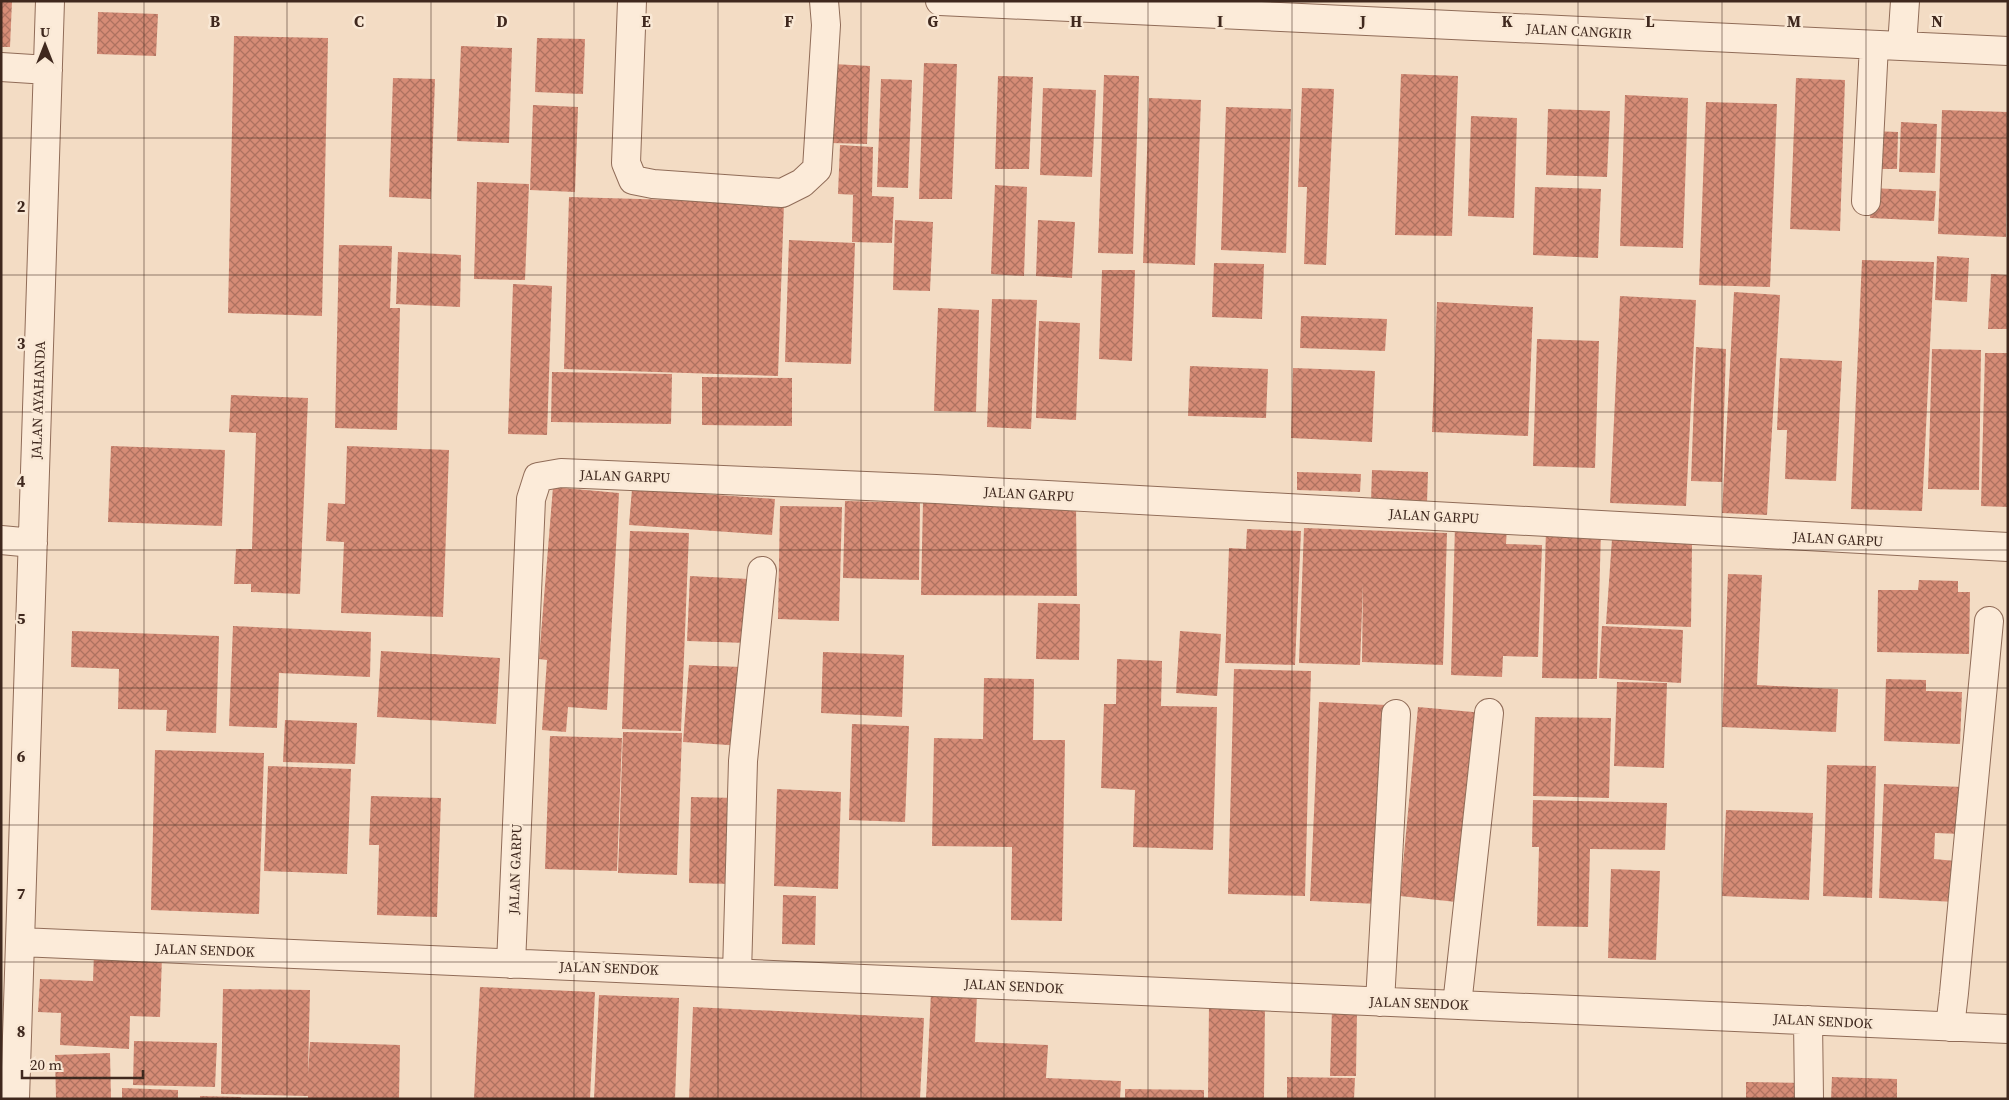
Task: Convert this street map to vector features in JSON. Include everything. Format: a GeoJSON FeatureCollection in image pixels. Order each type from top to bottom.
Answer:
{"type":"FeatureCollection","features":[{"type":"Feature","properties":{"kind":"street","name":"JALAN AYAHANDA"},"geometry":{"type":"LineString","coordinates":[[15,1099],[9,1018],[20,942],[50,1]]}},
{"type":"Feature","properties":{"kind":"street"},"geometry":{"type":"LineString","coordinates":[[632,1],[626,163],[633,180],[653,184],[782,193],[802,183],[816,169],[826,25],[824,1]]}},
{"type":"Feature","properties":{"kind":"street","name":"JALAN CANGKIR"},"geometry":{"type":"LineString","coordinates":[[940,1],[2008,51]]}},
{"type":"Feature","properties":{"kind":"street"},"geometry":{"type":"LineString","coordinates":[[1902,46],[1905,1]]}},
{"type":"Feature","properties":{"kind":"street"},"geometry":{"type":"LineString","coordinates":[[1866,201],[1874,45]]}},
{"type":"Feature","properties":{"kind":"street"},"geometry":{"type":"LineString","coordinates":[[1,67],[48,70]]}},
{"type":"Feature","properties":{"kind":"street","name":"JALAN GARPU"},"geometry":{"type":"LineString","coordinates":[[511,964],[531,499],[538,477],[561,473],[936,489],[2008,547]]}},
{"type":"Feature","properties":{"kind":"street"},"geometry":{"type":"LineString","coordinates":[[1,540],[33,543]]}},
{"type":"Feature","properties":{"kind":"street"},"geometry":{"type":"LineString","coordinates":[[736,973],[743,761],[762,571]]}},
{"type":"Feature","properties":{"kind":"street"},"geometry":{"type":"LineString","coordinates":[[1950,1027],[1989,621]]}},
{"type":"Feature","properties":{"kind":"street"},"geometry":{"type":"LineString","coordinates":[[1457,1005],[1489,713]]}},
{"type":"Feature","properties":{"kind":"street"},"geometry":{"type":"LineString","coordinates":[[1380,1002],[1396,714]]}},
{"type":"Feature","properties":{"kind":"street","name":"JALAN SENDOK"},"geometry":{"type":"LineString","coordinates":[[20,942],[2008,1029]]}},
{"type":"Feature","properties":{"kind":"street"},"geometry":{"type":"LineString","coordinates":[[1808,1020],[1809,1099]]}},
{"type":"Feature","properties":{"kind":"building"},"geometry":{"type":"Polygon","coordinates":[[[1,1],[12,1],[10,47],[1,47],[1,1]]]}},
{"type":"Feature","properties":{"kind":"building"},"geometry":{"type":"Polygon","coordinates":[[[98,12],[158,14],[156,56],[97,54],[98,12]]]}},
{"type":"Feature","properties":{"kind":"building"},"geometry":{"type":"Polygon","coordinates":[[[234,36],[328,38],[322,316],[228,313],[234,36]]]}},
{"type":"Feature","properties":{"kind":"building"},"geometry":{"type":"Polygon","coordinates":[[[537,38],[585,39],[583,94],[535,92],[537,38]]]}},
{"type":"Feature","properties":{"kind":"building"},"geometry":{"type":"Polygon","coordinates":[[[461,46],[512,48],[509,143],[457,141],[461,46]]]}},
{"type":"Feature","properties":{"kind":"building"},"geometry":{"type":"Polygon","coordinates":[[[924,63],[957,64],[952,199],[919,199],[924,63]]]}},
{"type":"Feature","properties":{"kind":"building"},"geometry":{"type":"Polygon","coordinates":[[[833,64],[870,66],[867,144],[831,143],[833,64]]]}},
{"type":"Feature","properties":{"kind":"building"},"geometry":{"type":"Polygon","coordinates":[[[1401,74],[1458,76],[1452,236],[1395,235],[1401,74]]]}},
{"type":"Feature","properties":{"kind":"building"},"geometry":{"type":"Polygon","coordinates":[[[1104,75],[1139,76],[1133,254],[1098,253],[1104,75]]]}},
{"type":"Feature","properties":{"kind":"building"},"geometry":{"type":"Polygon","coordinates":[[[998,76],[1033,77],[1029,169],[995,169],[998,76]]]}},
{"type":"Feature","properties":{"kind":"building"},"geometry":{"type":"Polygon","coordinates":[[[393,78],[435,79],[431,199],[389,197],[393,78]]]}},
{"type":"Feature","properties":{"kind":"building"},"geometry":{"type":"Polygon","coordinates":[[[1796,78],[1845,80],[1840,231],[1790,229],[1796,78]]]}},
{"type":"Feature","properties":{"kind":"building"},"geometry":{"type":"Polygon","coordinates":[[[881,79],[912,80],[908,188],[877,187],[881,79]]]}},
{"type":"Feature","properties":{"kind":"building"},"geometry":{"type":"Polygon","coordinates":[[[1043,88],[1096,90],[1092,177],[1040,175],[1043,88]]]}},
{"type":"Feature","properties":{"kind":"building"},"geometry":{"type":"Polygon","coordinates":[[[1302,88],[1334,89],[1326,265],[1304,264],[1307,187],[1298,187],[1302,88]]]}},
{"type":"Feature","properties":{"kind":"building"},"geometry":{"type":"Polygon","coordinates":[[[1625,95],[1688,98],[1683,248],[1620,246],[1625,95]]]}},
{"type":"Feature","properties":{"kind":"building"},"geometry":{"type":"Polygon","coordinates":[[[1149,98],[1201,100],[1195,265],[1143,263],[1149,98]]]}},
{"type":"Feature","properties":{"kind":"building"},"geometry":{"type":"Polygon","coordinates":[[[1706,102],[1777,104],[1770,287],[1699,285],[1706,102]]]}},
{"type":"Feature","properties":{"kind":"building"},"geometry":{"type":"Polygon","coordinates":[[[533,105],[578,107],[575,192],[530,190],[533,105]]]}},
{"type":"Feature","properties":{"kind":"building"},"geometry":{"type":"Polygon","coordinates":[[[1226,107],[1291,109],[1286,253],[1221,250],[1226,107]]]}},
{"type":"Feature","properties":{"kind":"building"},"geometry":{"type":"Polygon","coordinates":[[[1548,109],[1610,111],[1607,177],[1546,175],[1548,109]]]}},
{"type":"Feature","properties":{"kind":"building"},"geometry":{"type":"Polygon","coordinates":[[[1942,110],[2008,112],[2006,237],[1938,234],[1942,110]]]}},
{"type":"Feature","properties":{"kind":"building"},"geometry":{"type":"Polygon","coordinates":[[[1471,116],[1517,118],[1514,218],[1468,216],[1471,116]]]}},
{"type":"Feature","properties":{"kind":"building"},"geometry":{"type":"Polygon","coordinates":[[[1901,122],[1937,124],[1935,173],[1899,172],[1901,122]]]}},
{"type":"Feature","properties":{"kind":"building"},"geometry":{"type":"Polygon","coordinates":[[[1872,131],[1898,132],[1897,169],[1871,169],[1872,131]]]}},
{"type":"Feature","properties":{"kind":"building"},"geometry":{"type":"Polygon","coordinates":[[[840,145],[873,147],[872,196],[894,197],[892,243],[852,242],[853,195],[858,195],[838,194],[840,145]]]}},
{"type":"Feature","properties":{"kind":"building"},"geometry":{"type":"Polygon","coordinates":[[[477,182],[529,184],[525,280],[474,279],[477,182]]]}},
{"type":"Feature","properties":{"kind":"building"},"geometry":{"type":"Polygon","coordinates":[[[995,185],[1027,187],[1024,276],[991,274],[995,185]]]}},
{"type":"Feature","properties":{"kind":"building"},"geometry":{"type":"Polygon","coordinates":[[[1535,187],[1601,189],[1598,258],[1533,255],[1535,187]]]}},
{"type":"Feature","properties":{"kind":"building"},"geometry":{"type":"Polygon","coordinates":[[[1871,188],[1936,191],[1934,221],[1870,218],[1871,188]]]}},
{"type":"Feature","properties":{"kind":"building"},"geometry":{"type":"Polygon","coordinates":[[[569,197],[784,203],[778,376],[564,369],[569,197]]]}},
{"type":"Feature","properties":{"kind":"building"},"geometry":{"type":"Polygon","coordinates":[[[895,220],[933,222],[930,291],[893,290],[895,220]]]}},
{"type":"Feature","properties":{"kind":"building"},"geometry":{"type":"Polygon","coordinates":[[[1038,220],[1075,222],[1072,278],[1036,276],[1038,220]]]}},
{"type":"Feature","properties":{"kind":"building"},"geometry":{"type":"Polygon","coordinates":[[[789,240],[855,243],[851,364],[785,362],[789,240]]]}},
{"type":"Feature","properties":{"kind":"building"},"geometry":{"type":"Polygon","coordinates":[[[339,245],[392,246],[390,308],[400,308],[397,430],[335,428],[339,245]]]}},
{"type":"Feature","properties":{"kind":"building"},"geometry":{"type":"Polygon","coordinates":[[[398,252],[461,255],[460,307],[396,304],[398,252]]]}},
{"type":"Feature","properties":{"kind":"building"},"geometry":{"type":"Polygon","coordinates":[[[1937,256],[1969,258],[1967,302],[1935,300],[1937,256]]]}},
{"type":"Feature","properties":{"kind":"building"},"geometry":{"type":"Polygon","coordinates":[[[1862,260],[1934,262],[1922,511],[1851,509],[1862,260]]]}},
{"type":"Feature","properties":{"kind":"building"},"geometry":{"type":"Polygon","coordinates":[[[1214,263],[1264,264],[1262,319],[1212,317],[1214,263]]]}},
{"type":"Feature","properties":{"kind":"building"},"geometry":{"type":"Polygon","coordinates":[[[1102,270],[1135,270],[1132,361],[1099,359],[1102,270]]]}},
{"type":"Feature","properties":{"kind":"building"},"geometry":{"type":"Polygon","coordinates":[[[1991,274],[2008,275],[2008,329],[1988,329],[1991,274]]]}},
{"type":"Feature","properties":{"kind":"building"},"geometry":{"type":"Polygon","coordinates":[[[513,284],[552,286],[547,435],[508,434],[513,284]]]}},
{"type":"Feature","properties":{"kind":"building"},"geometry":{"type":"Polygon","coordinates":[[[1734,292],[1780,295],[1767,515],[1722,513],[1734,292]]]}},
{"type":"Feature","properties":{"kind":"building"},"geometry":{"type":"Polygon","coordinates":[[[1620,296],[1696,300],[1686,506],[1610,503],[1620,296]]]}},
{"type":"Feature","properties":{"kind":"building"},"geometry":{"type":"Polygon","coordinates":[[[992,299],[1037,300],[1031,429],[987,427],[992,299]]]}},
{"type":"Feature","properties":{"kind":"building"},"geometry":{"type":"Polygon","coordinates":[[[1437,302],[1533,307],[1528,436],[1432,432],[1437,302]]]}},
{"type":"Feature","properties":{"kind":"building"},"geometry":{"type":"Polygon","coordinates":[[[938,308],[979,310],[976,412],[934,411],[938,308]]]}},
{"type":"Feature","properties":{"kind":"building"},"geometry":{"type":"Polygon","coordinates":[[[1301,316],[1387,319],[1385,351],[1300,348],[1301,316]]]}},
{"type":"Feature","properties":{"kind":"building"},"geometry":{"type":"Polygon","coordinates":[[[1039,321],[1080,323],[1076,420],[1036,418],[1039,321]]]}},
{"type":"Feature","properties":{"kind":"building"},"geometry":{"type":"Polygon","coordinates":[[[1537,339],[1599,341],[1595,468],[1533,466],[1537,339]]]}},
{"type":"Feature","properties":{"kind":"building"},"geometry":{"type":"Polygon","coordinates":[[[1696,347],[1726,349],[1722,482],[1691,481],[1696,347]]]}},
{"type":"Feature","properties":{"kind":"building"},"geometry":{"type":"Polygon","coordinates":[[[1932,349],[1981,350],[1979,490],[1928,489],[1932,349]]]}},
{"type":"Feature","properties":{"kind":"building"},"geometry":{"type":"Polygon","coordinates":[[[1985,353],[2008,353],[2008,507],[1981,506],[1985,353]]]}},
{"type":"Feature","properties":{"kind":"building"},"geometry":{"type":"Polygon","coordinates":[[[1780,358],[1842,361],[1836,481],[1785,479],[1787,430],[1777,430],[1780,358]]]}},
{"type":"Feature","properties":{"kind":"building"},"geometry":{"type":"Polygon","coordinates":[[[1190,366],[1268,369],[1266,418],[1188,416],[1190,366]]]}},
{"type":"Feature","properties":{"kind":"building"},"geometry":{"type":"Polygon","coordinates":[[[1293,368],[1375,371],[1372,442],[1291,438],[1293,368]]]}},
{"type":"Feature","properties":{"kind":"building"},"geometry":{"type":"Polygon","coordinates":[[[552,372],[672,374],[671,424],[551,422],[552,372]]]}},
{"type":"Feature","properties":{"kind":"building"},"geometry":{"type":"Polygon","coordinates":[[[702,377],[792,378],[792,426],[702,425],[702,377]]]}},
{"type":"Feature","properties":{"kind":"building"},"geometry":{"type":"Polygon","coordinates":[[[231,395],[308,398],[300,594],[251,592],[251,584],[234,584],[236,549],[252,549],[256,433],[229,432],[231,395]]]}},
{"type":"Feature","properties":{"kind":"building"},"geometry":{"type":"Polygon","coordinates":[[[111,446],[225,450],[222,526],[108,522],[111,446]]]}},
{"type":"Feature","properties":{"kind":"building"},"geometry":{"type":"Polygon","coordinates":[[[347,446],[449,450],[443,617],[341,613],[344,542],[326,541],[328,503],[345,504],[347,446]]]}},
{"type":"Feature","properties":{"kind":"building"},"geometry":{"type":"Polygon","coordinates":[[[1372,470],[1428,472],[1427,503],[1371,501],[1372,470]]]}},
{"type":"Feature","properties":{"kind":"building"},"geometry":{"type":"Polygon","coordinates":[[[1297,472],[1361,474],[1360,492],[1297,490],[1297,472]]]}},
{"type":"Feature","properties":{"kind":"building"},"geometry":{"type":"Polygon","coordinates":[[[553,487],[619,493],[607,710],[568,707],[566,732],[542,730],[547,660],[539,659],[553,487]]]}},
{"type":"Feature","properties":{"kind":"building"},"geometry":{"type":"Polygon","coordinates":[[[632,489],[775,499],[772,535],[629,525],[632,489]]]}},
{"type":"Feature","properties":{"kind":"building"},"geometry":{"type":"Polygon","coordinates":[[[845,501],[920,503],[919,580],[843,578],[845,501]]]}},
{"type":"Feature","properties":{"kind":"building"},"geometry":{"type":"Polygon","coordinates":[[[923,501],[962,505],[1076,503],[1077,596],[921,595],[923,501]]]}},
{"type":"Feature","properties":{"kind":"building"},"geometry":{"type":"Polygon","coordinates":[[[780,506],[842,507],[839,621],[778,619],[780,506]]]}},
{"type":"Feature","properties":{"kind":"building"},"geometry":{"type":"Polygon","coordinates":[[[1455,525],[1507,527],[1506,544],[1542,545],[1538,657],[1503,656],[1502,677],[1451,675],[1455,525]]]}},
{"type":"Feature","properties":{"kind":"building"},"geometry":{"type":"Polygon","coordinates":[[[1304,528],[1447,533],[1443,665],[1362,662],[1363,583],[1360,665],[1299,663],[1304,528]]]}},
{"type":"Feature","properties":{"kind":"building"},"geometry":{"type":"Polygon","coordinates":[[[1546,528],[1601,529],[1597,679],[1542,678],[1546,528]]]}},
{"type":"Feature","properties":{"kind":"building"},"geometry":{"type":"Polygon","coordinates":[[[1247,529],[1301,531],[1295,665],[1225,663],[1229,548],[1246,549],[1247,529]]]}},
{"type":"Feature","properties":{"kind":"building"},"geometry":{"type":"Polygon","coordinates":[[[630,531],[689,533],[681,731],[622,729],[630,531]]]}},
{"type":"Feature","properties":{"kind":"building"},"geometry":{"type":"Polygon","coordinates":[[[1612,539],[1692,543],[1691,627],[1606,624],[1612,539]]]}},
{"type":"Feature","properties":{"kind":"building"},"geometry":{"type":"Polygon","coordinates":[[[1728,574],[1762,575],[1757,685],[1838,689],[1836,732],[1722,727],[1728,574]]]}},
{"type":"Feature","properties":{"kind":"building"},"geometry":{"type":"Polygon","coordinates":[[[690,576],[749,579],[747,643],[687,641],[690,576]]]}},
{"type":"Feature","properties":{"kind":"building"},"geometry":{"type":"Polygon","coordinates":[[[1919,580],[1958,581],[1958,592],[1970,592],[1969,654],[1877,652],[1878,590],[1918,590],[1919,580]]]}},
{"type":"Feature","properties":{"kind":"building"},"geometry":{"type":"Polygon","coordinates":[[[1038,603],[1080,604],[1079,660],[1036,659],[1038,603]]]}},
{"type":"Feature","properties":{"kind":"building"},"geometry":{"type":"Polygon","coordinates":[[[233,626],[371,632],[370,677],[279,673],[277,728],[229,726],[233,626]]]}},
{"type":"Feature","properties":{"kind":"building"},"geometry":{"type":"Polygon","coordinates":[[[1602,626],[1683,630],[1681,683],[1599,678],[1602,626]]]}},
{"type":"Feature","properties":{"kind":"building"},"geometry":{"type":"Polygon","coordinates":[[[72,631],[219,636],[216,733],[166,731],[167,710],[118,709],[119,669],[71,667],[72,631]]]}},
{"type":"Feature","properties":{"kind":"building"},"geometry":{"type":"Polygon","coordinates":[[[1180,631],[1221,634],[1217,696],[1176,693],[1180,631]]]}},
{"type":"Feature","properties":{"kind":"building"},"geometry":{"type":"Polygon","coordinates":[[[381,651],[500,658],[496,724],[377,717],[381,651]]]}},
{"type":"Feature","properties":{"kind":"building"},"geometry":{"type":"Polygon","coordinates":[[[823,652],[904,655],[902,717],[821,713],[823,652]]]}},
{"type":"Feature","properties":{"kind":"building"},"geometry":{"type":"Polygon","coordinates":[[[1117,659],[1162,661],[1161,706],[1217,707],[1213,850],[1133,847],[1135,790],[1101,788],[1104,704],[1116,704],[1117,659]]]}},
{"type":"Feature","properties":{"kind":"building"},"geometry":{"type":"Polygon","coordinates":[[[689,665],[741,667],[743,746],[683,742],[689,665]]]}},
{"type":"Feature","properties":{"kind":"building"},"geometry":{"type":"Polygon","coordinates":[[[1234,669],[1311,671],[1305,896],[1228,894],[1234,669]]]}},
{"type":"Feature","properties":{"kind":"building"},"geometry":{"type":"Polygon","coordinates":[[[984,678],[1034,679],[1033,740],[1065,740],[1062,921],[1011,920],[1012,847],[932,846],[934,738],[983,739],[984,678]]]}},
{"type":"Feature","properties":{"kind":"building"},"geometry":{"type":"Polygon","coordinates":[[[1886,679],[1926,680],[1926,691],[1962,692],[1960,744],[1884,741],[1886,679]]]}},
{"type":"Feature","properties":{"kind":"building"},"geometry":{"type":"Polygon","coordinates":[[[1617,682],[1667,683],[1664,768],[1614,766],[1617,682]]]}},
{"type":"Feature","properties":{"kind":"building"},"geometry":{"type":"Polygon","coordinates":[[[1319,702],[1387,705],[1379,904],[1310,901],[1319,702]]]}},
{"type":"Feature","properties":{"kind":"building"},"geometry":{"type":"Polygon","coordinates":[[[1418,707],[1484,713],[1466,903],[1400,896],[1418,707]]]}},
{"type":"Feature","properties":{"kind":"building"},"geometry":{"type":"Polygon","coordinates":[[[1535,717],[1611,718],[1609,798],[1533,796],[1535,717]]]}},
{"type":"Feature","properties":{"kind":"building"},"geometry":{"type":"Polygon","coordinates":[[[285,720],[357,723],[355,764],[283,762],[285,720]]]}},
{"type":"Feature","properties":{"kind":"building"},"geometry":{"type":"Polygon","coordinates":[[[852,724],[909,726],[905,822],[849,820],[852,724]]]}},
{"type":"Feature","properties":{"kind":"building"},"geometry":{"type":"Polygon","coordinates":[[[623,732],[682,733],[677,875],[618,873],[623,732]]]}},
{"type":"Feature","properties":{"kind":"building"},"geometry":{"type":"Polygon","coordinates":[[[550,736],[622,738],[617,871],[545,869],[550,736]]]}},
{"type":"Feature","properties":{"kind":"building"},"geometry":{"type":"Polygon","coordinates":[[[155,750],[264,753],[259,914],[151,910],[155,750]]]}},
{"type":"Feature","properties":{"kind":"building"},"geometry":{"type":"Polygon","coordinates":[[[1827,765],[1876,766],[1872,898],[1823,896],[1827,765]]]}},
{"type":"Feature","properties":{"kind":"building"},"geometry":{"type":"Polygon","coordinates":[[[268,766],[351,769],[347,874],[264,871],[268,766]]]}},
{"type":"Feature","properties":{"kind":"building"},"geometry":{"type":"Polygon","coordinates":[[[1884,784],[1963,787],[1961,834],[1935,833],[1934,859],[1956,861],[1955,902],[1879,898],[1884,784]]]}},
{"type":"Feature","properties":{"kind":"building"},"geometry":{"type":"Polygon","coordinates":[[[777,789],[841,792],[838,889],[774,886],[777,789]]]}},
{"type":"Feature","properties":{"kind":"building"},"geometry":{"type":"Polygon","coordinates":[[[371,796],[441,798],[437,917],[377,915],[379,845],[369,845],[371,796]]]}},
{"type":"Feature","properties":{"kind":"building"},"geometry":{"type":"Polygon","coordinates":[[[691,797],[737,798],[734,884],[689,883],[691,797]]]}},
{"type":"Feature","properties":{"kind":"building"},"geometry":{"type":"Polygon","coordinates":[[[1533,800],[1667,803],[1665,850],[1590,849],[1588,927],[1537,926],[1539,847],[1532,847],[1533,800]]]}},
{"type":"Feature","properties":{"kind":"building"},"geometry":{"type":"Polygon","coordinates":[[[1726,810],[1813,813],[1809,900],[1722,896],[1726,810]]]}},
{"type":"Feature","properties":{"kind":"building"},"geometry":{"type":"Polygon","coordinates":[[[1611,869],[1660,871],[1656,960],[1608,958],[1611,869]]]}},
{"type":"Feature","properties":{"kind":"building"},"geometry":{"type":"Polygon","coordinates":[[[783,895],[816,896],[815,945],[782,944],[783,895]]]}},
{"type":"Feature","properties":{"kind":"building"},"geometry":{"type":"Polygon","coordinates":[[[94,953],[162,956],[160,1017],[130,1016],[129,1049],[60,1045],[61,1013],[38,1012],[40,979],[93,981],[94,953]]]}},
{"type":"Feature","properties":{"kind":"building"},"geometry":{"type":"Polygon","coordinates":[[[480,987],[595,992],[590,1099],[474,1099],[480,987]]]}},
{"type":"Feature","properties":{"kind":"building"},"geometry":{"type":"Polygon","coordinates":[[[223,989],[310,990],[308,1074],[310,1042],[400,1045],[399,1099],[308,1099],[308,1096],[221,1094],[223,989]]]}},
{"type":"Feature","properties":{"kind":"building"},"geometry":{"type":"Polygon","coordinates":[[[931,992],[977,994],[975,1042],[1048,1045],[1046,1078],[1121,1081],[1120,1099],[926,1099],[931,992]]]}},
{"type":"Feature","properties":{"kind":"building"},"geometry":{"type":"Polygon","coordinates":[[[599,995],[679,998],[675,1099],[594,1099],[599,995]]]}},
{"type":"Feature","properties":{"kind":"building"},"geometry":{"type":"Polygon","coordinates":[[[1209,1005],[1265,1005],[1264,1099],[1208,1099],[1209,1005]]]}},
{"type":"Feature","properties":{"kind":"building"},"geometry":{"type":"Polygon","coordinates":[[[693,1007],[924,1018],[920,1099],[689,1099],[693,1007]]]}},
{"type":"Feature","properties":{"kind":"building"},"geometry":{"type":"Polygon","coordinates":[[[1332,1009],[1357,1010],[1356,1076],[1330,1076],[1332,1009]]]}},
{"type":"Feature","properties":{"kind":"building"},"geometry":{"type":"Polygon","coordinates":[[[134,1041],[217,1043],[215,1087],[133,1085],[134,1041]]]}},
{"type":"Feature","properties":{"kind":"building"},"geometry":{"type":"Polygon","coordinates":[[[110,1053],[111,1099],[56,1099],[55,1055],[110,1053]]]}},
{"type":"Feature","properties":{"kind":"building"},"geometry":{"type":"Polygon","coordinates":[[[1287,1077],[1355,1078],[1354,1099],[1287,1099],[1287,1077]]]}},
{"type":"Feature","properties":{"kind":"building"},"geometry":{"type":"Polygon","coordinates":[[[1832,1077],[1897,1079],[1897,1099],[1831,1099],[1832,1077]]]}},
{"type":"Feature","properties":{"kind":"building"},"geometry":{"type":"Polygon","coordinates":[[[1746,1082],[1806,1083],[1806,1099],[1746,1099],[1746,1082]]]}},
{"type":"Feature","properties":{"kind":"building"},"geometry":{"type":"Polygon","coordinates":[[[122,1088],[178,1090],[178,1099],[122,1099],[122,1088]]]}},
{"type":"Feature","properties":{"kind":"building"},"geometry":{"type":"Polygon","coordinates":[[[1125,1089],[1204,1090],[1204,1099],[1125,1099],[1125,1089]]]}},
{"type":"Feature","properties":{"kind":"building"},"geometry":{"type":"Polygon","coordinates":[[[200,1096],[241,1097],[241,1099],[200,1099],[200,1096]]]}}]}
